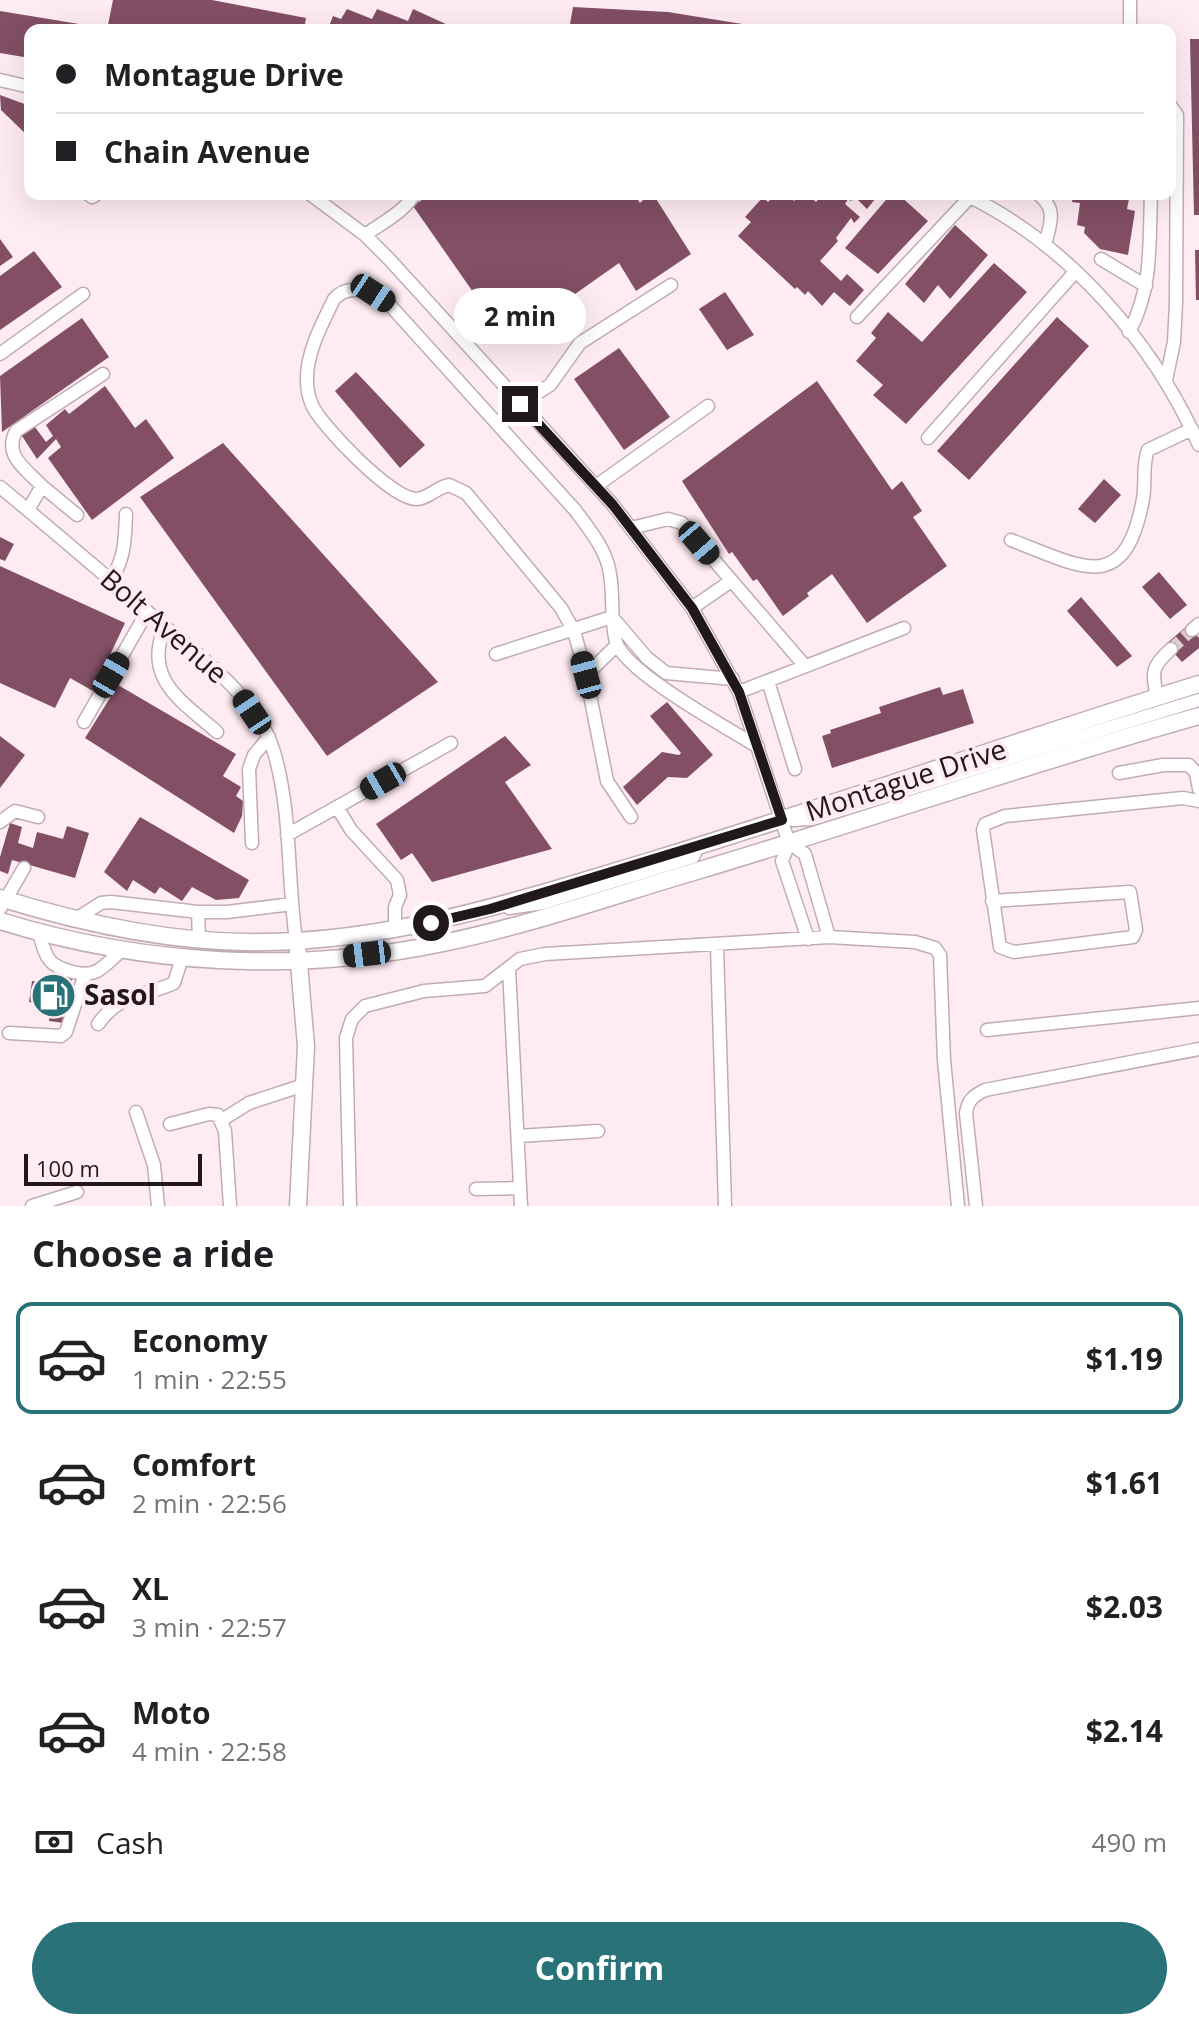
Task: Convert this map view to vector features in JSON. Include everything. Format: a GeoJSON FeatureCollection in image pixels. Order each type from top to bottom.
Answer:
{"type":"FeatureCollection","features":[{"type":"Feature","properties":{"kind":"main road","name":"Montague Drive"},"geometry":{"type":"LineString","coordinates":[[2,902],[108,926],[199,939],[264,943],[395,928],[490,909],[782,820],[1199,684]]}},
{"type":"Feature","properties":{"kind":"main road","name":"Montague Drive"},"geometry":{"type":"LineString","coordinates":[[0,921],[121,951],[250,962],[299,960],[445,943],[534,920],[789,843],[1076,750],[1199,716]]}},
{"type":"Feature","properties":{"kind":"main road"},"geometry":{"type":"LineString","coordinates":[[296,940],[306,1046],[298,1206]]}},
{"type":"Feature","properties":{"kind":"main road"},"geometry":{"type":"LineString","coordinates":[[302,1126],[304,1206]]}},
{"type":"Feature","properties":{"kind":"street"},"geometry":{"type":"LineString","coordinates":[[1130,0],[1130,24]]}},
{"type":"Feature","properties":{"kind":"street"},"geometry":{"type":"LineString","coordinates":[[0,80],[24,86]]}},
{"type":"Feature","properties":{"kind":"street"},"geometry":{"type":"LineString","coordinates":[[1166,380],[1174,342],[1176,114]]}},
{"type":"Feature","properties":{"kind":"street"},"geometry":{"type":"LineString","coordinates":[[318,200],[365,235],[596,486],[692,608],[739,692],[789,843],[782,861],[808,939]]}},
{"type":"Feature","properties":{"kind":"street"},"geometry":{"type":"LineString","coordinates":[[327,206],[332,200]]}},
{"type":"Feature","properties":{"kind":"street"},"geometry":{"type":"LineString","coordinates":[[365,235],[412,200]]}},
{"type":"Feature","properties":{"kind":"street"},"geometry":{"type":"LineString","coordinates":[[857,317],[962,200]]}},
{"type":"Feature","properties":{"kind":"street"},"geometry":{"type":"LineString","coordinates":[[975,200],[1045,245],[1075,272],[1129,332],[1166,380],[1199,445]]}},
{"type":"Feature","properties":{"kind":"street"},"geometry":{"type":"LineString","coordinates":[[1045,200],[1051,212],[1045,245]]}},
{"type":"Feature","properties":{"kind":"street"},"geometry":{"type":"LineString","coordinates":[[1129,332],[1140,312],[1146,286],[1151,200]]}},
{"type":"Feature","properties":{"kind":"street"},"geometry":{"type":"LineString","coordinates":[[1150,235],[1177,235]]}},
{"type":"Feature","properties":{"kind":"street"},"geometry":{"type":"LineString","coordinates":[[1101,259],[1146,286]]}},
{"type":"Feature","properties":{"kind":"street"},"geometry":{"type":"LineString","coordinates":[[928,438],[1075,272]]}},
{"type":"Feature","properties":{"kind":"street"},"geometry":{"type":"LineString","coordinates":[[520,404],[550,385],[580,343],[671,285]]}},
{"type":"Feature","properties":{"kind":"street"},"geometry":{"type":"LineString","coordinates":[[631,817],[607,781],[574,631],[540,580],[466,493],[449,485],[418,499],[390,489],[358,459],[313,406],[307,385],[307,362],[334,299],[341,292],[352,289],[373,293],[388,303],[575,510],[593,534],[610,573],[617,645],[664,688],[758,747]]}},
{"type":"Feature","properties":{"kind":"street"},"geometry":{"type":"LineString","coordinates":[[0,354],[83,294]]}},
{"type":"Feature","properties":{"kind":"street"},"geometry":{"type":"LineString","coordinates":[[77,515],[42,486],[12,451],[10,442],[16,431],[103,374]]}},
{"type":"Feature","properties":{"kind":"street"},"geometry":{"type":"LineString","coordinates":[[596,486],[708,406]]}},
{"type":"Feature","properties":{"kind":"street"},"geometry":{"type":"LineString","coordinates":[[1011,540],[1083,567],[1096,569],[1111,563],[1128,547],[1138,523],[1145,487],[1144,459],[1148,450],[1192,429]]}},
{"type":"Feature","properties":{"kind":"street"},"geometry":{"type":"LineString","coordinates":[[28,510],[42,486]]}},
{"type":"Feature","properties":{"kind":"street","name":"Bolt Avenue"},"geometry":{"type":"LineString","coordinates":[[0,487],[225,677],[269,737],[278,771],[287,835],[296,940]]}},
{"type":"Feature","properties":{"kind":"street"},"geometry":{"type":"LineString","coordinates":[[112,579],[122,562],[126,514]]}},
{"type":"Feature","properties":{"kind":"street"},"geometry":{"type":"LineString","coordinates":[[631,528],[675,519],[682,523],[805,666]]}},
{"type":"Feature","properties":{"kind":"street"},"geometry":{"type":"LineString","coordinates":[[692,608],[731,581]]}},
{"type":"Feature","properties":{"kind":"street"},"geometry":{"type":"LineString","coordinates":[[84,722],[147,612]]}},
{"type":"Feature","properties":{"kind":"street"},"geometry":{"type":"LineString","coordinates":[[612,617],[647,658],[666,673],[733,679]]}},
{"type":"Feature","properties":{"kind":"street"},"geometry":{"type":"LineString","coordinates":[[496,654],[612,617]]}},
{"type":"Feature","properties":{"kind":"street"},"geometry":{"type":"LineString","coordinates":[[165,627],[159,641],[158,664],[162,679],[174,695],[217,732]]}},
{"type":"Feature","properties":{"kind":"street"},"geometry":{"type":"LineString","coordinates":[[739,692],[904,628]]}},
{"type":"Feature","properties":{"kind":"street"},"geometry":{"type":"LineString","coordinates":[[586,675],[617,645]]}},
{"type":"Feature","properties":{"kind":"street"},"geometry":{"type":"LineString","coordinates":[[1157,697],[1152,674],[1158,660],[1171,649]]}},
{"type":"Feature","properties":{"kind":"street"},"geometry":{"type":"LineString","coordinates":[[768,681],[795,769]]}},
{"type":"Feature","properties":{"kind":"street"},"geometry":{"type":"LineString","coordinates":[[782,820],[812,819],[1199,700]]}},
{"type":"Feature","properties":{"kind":"street"},"geometry":{"type":"LineString","coordinates":[[252,843],[249,769],[254,755],[269,737]]}},
{"type":"Feature","properties":{"kind":"street"},"geometry":{"type":"LineString","coordinates":[[287,835],[451,743]]}},
{"type":"Feature","properties":{"kind":"street"},"geometry":{"type":"LineString","coordinates":[[1119,773],[1163,765],[1189,765],[1196,773],[1199,789]]}},
{"type":"Feature","properties":{"kind":"street"},"geometry":{"type":"LineString","coordinates":[[992,901],[1130,892],[1136,930],[1133,937],[1009,951],[1000,947],[992,901],[983,830],[990,821],[1005,816],[1183,798],[1199,801]]}},
{"type":"Feature","properties":{"kind":"street"},"geometry":{"type":"LineString","coordinates":[[337,807],[351,830],[397,880],[400,895],[395,907],[395,928]]}},
{"type":"Feature","properties":{"kind":"street"},"geometry":{"type":"LineString","coordinates":[[0,822],[15,811],[38,817]]}},
{"type":"Feature","properties":{"kind":"street"},"geometry":{"type":"LineString","coordinates":[[789,843],[805,854],[829,937]]}},
{"type":"Feature","properties":{"kind":"street"},"geometry":{"type":"LineString","coordinates":[[2,902],[24,868]]}},
{"type":"Feature","properties":{"kind":"street"},"geometry":{"type":"LineString","coordinates":[[76,919],[93,907],[111,902],[198,912],[227,912],[292,904]]}},
{"type":"Feature","properties":{"kind":"street"},"geometry":{"type":"LineString","coordinates":[[108,926],[111,902]]}},
{"type":"Feature","properties":{"kind":"street"},"geometry":{"type":"LineString","coordinates":[[198,912],[199,939]]}},
{"type":"Feature","properties":{"kind":"street"},"geometry":{"type":"LineString","coordinates":[[39,933],[52,966],[85,974],[97,971],[121,951]]}},
{"type":"Feature","properties":{"kind":"street"},"geometry":{"type":"LineString","coordinates":[[350,1206],[346,1038],[352,1019],[365,1006],[424,991],[485,986],[520,959],[545,954],[829,937],[915,942],[935,948],[940,955],[944,1060],[958,1206]]}},
{"type":"Feature","properties":{"kind":"street"},"geometry":{"type":"LineString","coordinates":[[717,946],[725,1206]]}},
{"type":"Feature","properties":{"kind":"street"},"geometry":{"type":"LineString","coordinates":[[98,1024],[117,1003],[174,983],[182,958]]}},
{"type":"Feature","properties":{"kind":"street"},"geometry":{"type":"LineString","coordinates":[[509,969],[521,1206]]}},
{"type":"Feature","properties":{"kind":"street"},"geometry":{"type":"LineString","coordinates":[[9,1033],[61,1036],[66,1032],[85,974]]}},
{"type":"Feature","properties":{"kind":"street"},"geometry":{"type":"LineString","coordinates":[[987,1030],[1199,1008]]}},
{"type":"Feature","properties":{"kind":"street"},"geometry":{"type":"LineString","coordinates":[[976,1206],[966,1113],[968,1101],[974,1096],[985,1090],[1199,1049]]}},
{"type":"Feature","properties":{"kind":"street"},"geometry":{"type":"LineString","coordinates":[[222,1120],[249,1103],[304,1085]]}},
{"type":"Feature","properties":{"kind":"street"},"geometry":{"type":"LineString","coordinates":[[136,1112],[154,1165],[158,1206]]}},
{"type":"Feature","properties":{"kind":"street"},"geometry":{"type":"LineString","coordinates":[[170,1124],[209,1114],[218,1115],[222,1120],[229,1156],[230,1206]]}},
{"type":"Feature","properties":{"kind":"street"},"geometry":{"type":"LineString","coordinates":[[518,1136],[598,1131]]}},
{"type":"Feature","properties":{"kind":"street"},"geometry":{"type":"LineString","coordinates":[[476,1189],[520,1188]]}},
{"type":"Feature","properties":{"kind":"street"},"geometry":{"type":"LineString","coordinates":[[32,1206],[77,1192]]}},
{"type":"Feature","properties":{"kind":"building"},"geometry":{"type":"Polygon","coordinates":[[[113,0],[212,0],[306,18],[305,24],[108,24],[113,0]]]}},
{"type":"Feature","properties":{"kind":"building"},"geometry":{"type":"Polygon","coordinates":[[[573,7],[668,12],[742,24],[570,24],[573,7]]]}},
{"type":"Feature","properties":{"kind":"building"},"geometry":{"type":"Polygon","coordinates":[[[347,9],[372,19],[377,9],[408,21],[413,9],[446,24],[330,24],[333,16],[341,19],[347,9]]]}},
{"type":"Feature","properties":{"kind":"building"},"geometry":{"type":"Polygon","coordinates":[[[0,11],[79,24],[24,24],[24,57],[0,53],[0,11]]]}},
{"type":"Feature","properties":{"kind":"building"},"geometry":{"type":"Polygon","coordinates":[[[1190,39],[1199,39],[1199,215],[1194,215],[1190,39]]]}},
{"type":"Feature","properties":{"kind":"building"},"geometry":{"type":"Polygon","coordinates":[[[0,95],[24,104],[24,132],[1,110],[0,95]]]}},
{"type":"Feature","properties":{"kind":"building"},"geometry":{"type":"Polygon","coordinates":[[[422,200],[638,200],[640,203],[643,200],[657,200],[691,254],[636,291],[619,263],[517,335],[498,305],[487,312],[413,206],[422,200]]]}},
{"type":"Feature","properties":{"kind":"building"},"geometry":{"type":"Polygon","coordinates":[[[760,200],[847,200],[845,204],[860,217],[854,223],[851,218],[836,238],[838,241],[820,261],[841,281],[847,274],[864,290],[850,306],[834,292],[822,306],[808,291],[805,295],[797,287],[795,289],[738,236],[751,222],[745,217],[760,200]]]}},
{"type":"Feature","properties":{"kind":"building"},"geometry":{"type":"Polygon","coordinates":[[[858,200],[874,200],[867,209],[858,200]]]}},
{"type":"Feature","properties":{"kind":"building"},"geometry":{"type":"Polygon","coordinates":[[[886,200],[905,200],[928,221],[878,274],[845,248],[886,200]]]}},
{"type":"Feature","properties":{"kind":"building"},"geometry":{"type":"Polygon","coordinates":[[[1129,200],[1127,209],[1135,211],[1128,255],[1100,249],[1084,233],[1085,227],[1077,225],[1080,203],[1072,202],[1129,200]]]}},
{"type":"Feature","properties":{"kind":"building"},"geometry":{"type":"Polygon","coordinates":[[[955,225],[988,255],[950,299],[938,285],[924,303],[905,284],[955,225]]]}},
{"type":"Feature","properties":{"kind":"building"},"geometry":{"type":"Polygon","coordinates":[[[0,239],[13,257],[0,266],[0,239]]]}},
{"type":"Feature","properties":{"kind":"building"},"geometry":{"type":"Polygon","coordinates":[[[1195,250],[1199,250],[1199,300],[1196,300],[1195,250]]]}},
{"type":"Feature","properties":{"kind":"building"},"geometry":{"type":"Polygon","coordinates":[[[34,251],[62,287],[0,330],[0,276],[34,251]]]}},
{"type":"Feature","properties":{"kind":"building"},"geometry":{"type":"Polygon","coordinates":[[[994,263],[1027,292],[906,424],[873,395],[883,385],[856,361],[876,338],[871,333],[888,312],[922,342],[994,263]]]}},
{"type":"Feature","properties":{"kind":"building"},"geometry":{"type":"Polygon","coordinates":[[[725,292],[754,335],[727,350],[699,309],[725,292]]]}},
{"type":"Feature","properties":{"kind":"building"},"geometry":{"type":"Polygon","coordinates":[[[1057,317],[1089,346],[969,480],[937,451],[1057,317]]]}},
{"type":"Feature","properties":{"kind":"building"},"geometry":{"type":"Polygon","coordinates":[[[82,318],[109,357],[2,432],[0,376],[82,318]]]}},
{"type":"Feature","properties":{"kind":"building"},"geometry":{"type":"Polygon","coordinates":[[[619,348],[670,417],[624,450],[574,379],[619,348]]]}},
{"type":"Feature","properties":{"kind":"building"},"geometry":{"type":"Polygon","coordinates":[[[356,372],[425,445],[400,468],[335,391],[356,372]]]}},
{"type":"Feature","properties":{"kind":"building"},"geometry":{"type":"Polygon","coordinates":[[[817,381],[892,490],[902,481],[922,511],[913,517],[947,566],[867,623],[832,574],[783,616],[757,579],[753,581],[732,552],[729,554],[682,481],[817,381]]]}},
{"type":"Feature","properties":{"kind":"building"},"geometry":{"type":"Polygon","coordinates":[[[105,386],[135,428],[146,419],[174,458],[92,520],[48,458],[61,447],[56,439],[37,459],[20,433],[32,423],[46,442],[53,436],[46,425],[65,409],[69,414],[105,386]]]}},
{"type":"Feature","properties":{"kind":"building"},"geometry":{"type":"Polygon","coordinates":[[[223,443],[438,682],[327,756],[140,497],[223,443]]]}},
{"type":"Feature","properties":{"kind":"building"},"geometry":{"type":"Polygon","coordinates":[[[1104,479],[1121,495],[1095,523],[1078,509],[1104,479]]]}},
{"type":"Feature","properties":{"kind":"building"},"geometry":{"type":"Polygon","coordinates":[[[0,537],[14,544],[5,561],[0,559],[0,537]]]}},
{"type":"Feature","properties":{"kind":"building"},"geometry":{"type":"Polygon","coordinates":[[[0,566],[125,623],[93,691],[70,678],[55,708],[0,683],[0,566]]]}},
{"type":"Feature","properties":{"kind":"building"},"geometry":{"type":"Polygon","coordinates":[[[1159,572],[1187,605],[1170,619],[1142,587],[1159,572]]]}},
{"type":"Feature","properties":{"kind":"building"},"geometry":{"type":"Polygon","coordinates":[[[1081,597],[1132,656],[1117,667],[1067,611],[1081,597]]]}},
{"type":"Feature","properties":{"kind":"building"},"geometry":{"type":"Polygon","coordinates":[[[1188,625],[1199,638],[1199,648],[1182,662],[1166,644],[1188,625]]]}},
{"type":"Feature","properties":{"kind":"building"},"geometry":{"type":"Polygon","coordinates":[[[118,685],[236,754],[223,776],[241,787],[236,796],[243,801],[242,816],[234,833],[85,738],[118,685]]]}},
{"type":"Feature","properties":{"kind":"building"},"geometry":{"type":"Polygon","coordinates":[[[940,687],[943,695],[963,689],[974,723],[832,768],[822,736],[831,733],[830,730],[881,713],[879,707],[940,687]]]}},
{"type":"Feature","properties":{"kind":"building"},"geometry":{"type":"Polygon","coordinates":[[[667,702],[713,755],[687,778],[668,777],[637,805],[623,787],[662,752],[681,753],[650,716],[667,702]]]}},
{"type":"Feature","properties":{"kind":"building"},"geometry":{"type":"Polygon","coordinates":[[[0,736],[25,755],[0,788],[0,736]]]}},
{"type":"Feature","properties":{"kind":"building"},"geometry":{"type":"Polygon","coordinates":[[[505,736],[531,765],[505,782],[552,849],[432,882],[412,853],[401,860],[376,824],[505,736]]]}},
{"type":"Feature","properties":{"kind":"building"},"geometry":{"type":"Polygon","coordinates":[[[140,817],[249,880],[239,898],[216,900],[192,887],[182,901],[160,887],[155,894],[133,880],[127,891],[104,872],[140,817]]]}},
{"type":"Feature","properties":{"kind":"building"},"geometry":{"type":"Polygon","coordinates":[[[10,823],[22,827],[18,843],[33,848],[37,832],[63,839],[67,826],[89,833],[75,878],[12,860],[8,874],[0,871],[0,857],[10,823]]]}},
{"type":"Feature","properties":{"kind":"building"},"geometry":{"type":"Polygon","coordinates":[[[57,971],[73,973],[64,1023],[49,1021],[51,1006],[29,1002],[32,981],[55,984],[57,971]]]}},
{"type":"Feature","properties":{"kind":"tunnel"},"geometry":{"type":"LineString","coordinates":[[1171,649],[1192,630]]}},
{"type":"Feature","properties":{"kind":"place","name":"Sasol"},"geometry":{"type":"Point","coordinates":[53,995]}},
{"type":"Feature","properties":{"kind":"route"},"geometry":{"type":"LineString","coordinates":[[431,923],[490,909],[782,820],[739,692],[692,608],[613,505],[520,404]]}}]}
